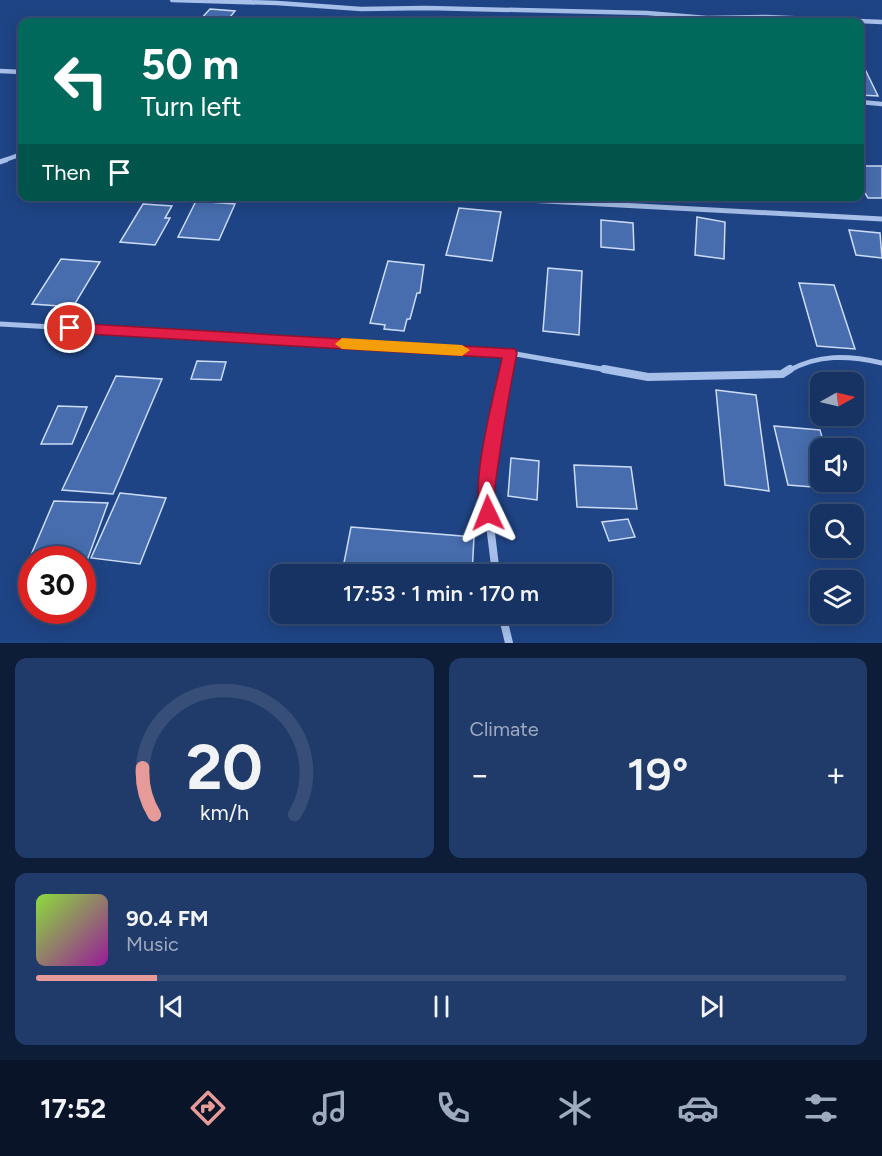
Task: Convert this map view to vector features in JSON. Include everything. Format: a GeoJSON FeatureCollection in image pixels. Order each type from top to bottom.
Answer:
{"type":"FeatureCollection","features":[{"type":"Feature","properties":{"kind":"street"},"geometry":{"type":"LineString","coordinates":[[172,0],[361,9],[790,18]]}},
{"type":"Feature","properties":{"kind":"street"},"geometry":{"type":"LineString","coordinates":[[864,21],[882,22]]}},
{"type":"Feature","properties":{"kind":"street"},"geometry":{"type":"LineString","coordinates":[[0,71],[18,72]]}},
{"type":"Feature","properties":{"kind":"street"},"geometry":{"type":"LineString","coordinates":[[864,102],[882,104]]}},
{"type":"Feature","properties":{"kind":"street"},"geometry":{"type":"LineString","coordinates":[[0,162],[18,155]]}},
{"type":"Feature","properties":{"kind":"street"},"geometry":{"type":"LineString","coordinates":[[544,201],[882,219]]}},
{"type":"Feature","properties":{"kind":"street"},"geometry":{"type":"LineString","coordinates":[[0,324],[510,353],[648,377],[782,374],[807,360],[856,357],[882,363]]}},
{"type":"Feature","properties":{"kind":"street"},"geometry":{"type":"LineString","coordinates":[[495,564],[486,492],[496,423],[510,353]]}},
{"type":"Feature","properties":{"kind":"street"},"geometry":{"type":"LineString","coordinates":[[504,624],[509,643]]}},
{"type":"Feature","properties":{"kind":"building"},"geometry":{"type":"Polygon","coordinates":[[[210,9],[235,11],[229,18],[202,18],[210,9]]]}},
{"type":"Feature","properties":{"kind":"building"},"geometry":{"type":"Polygon","coordinates":[[[864,67],[878,96],[864,95],[864,67]]]}},
{"type":"Feature","properties":{"kind":"building"},"geometry":{"type":"Polygon","coordinates":[[[864,166],[882,166],[882,198],[868,198],[864,192],[864,166]]]}},
{"type":"Feature","properties":{"kind":"building"},"geometry":{"type":"Polygon","coordinates":[[[196,201],[235,204],[219,240],[178,237],[196,201]]]}},
{"type":"Feature","properties":{"kind":"building"},"geometry":{"type":"Polygon","coordinates":[[[143,204],[172,206],[165,218],[170,218],[155,245],[120,242],[143,204]]]}},
{"type":"Feature","properties":{"kind":"building"},"geometry":{"type":"Polygon","coordinates":[[[459,208],[501,212],[492,261],[446,255],[459,208]]]}},
{"type":"Feature","properties":{"kind":"building"},"geometry":{"type":"Polygon","coordinates":[[[697,217],[725,222],[724,259],[695,255],[697,217]]]}},
{"type":"Feature","properties":{"kind":"building"},"geometry":{"type":"Polygon","coordinates":[[[601,220],[633,223],[634,250],[601,247],[601,220]]]}},
{"type":"Feature","properties":{"kind":"building"},"geometry":{"type":"Polygon","coordinates":[[[849,230],[880,233],[882,258],[856,255],[849,230]]]}},
{"type":"Feature","properties":{"kind":"building"},"geometry":{"type":"Polygon","coordinates":[[[61,259],[100,262],[73,307],[32,304],[61,259]]]}},
{"type":"Feature","properties":{"kind":"building"},"geometry":{"type":"Polygon","coordinates":[[[388,261],[424,265],[420,293],[417,293],[404,331],[384,329],[385,325],[370,323],[388,261]]]}},
{"type":"Feature","properties":{"kind":"building"},"geometry":{"type":"Polygon","coordinates":[[[548,268],[582,271],[579,335],[543,331],[548,268]]]}},
{"type":"Feature","properties":{"kind":"building"},"geometry":{"type":"Polygon","coordinates":[[[799,283],[834,285],[855,349],[817,346],[799,283]]]}},
{"type":"Feature","properties":{"kind":"building"},"geometry":{"type":"Polygon","coordinates":[[[197,361],[226,362],[221,380],[191,379],[197,361]]]}},
{"type":"Feature","properties":{"kind":"building"},"geometry":{"type":"Polygon","coordinates":[[[116,376],[162,379],[113,494],[62,490],[116,376]]]}},
{"type":"Feature","properties":{"kind":"building"},"geometry":{"type":"Polygon","coordinates":[[[716,390],[756,395],[769,491],[725,485],[716,390]]]}},
{"type":"Feature","properties":{"kind":"building"},"geometry":{"type":"Polygon","coordinates":[[[58,406],[87,407],[72,444],[41,444],[58,406]]]}},
{"type":"Feature","properties":{"kind":"building"},"geometry":{"type":"Polygon","coordinates":[[[774,426],[820,430],[822,438],[810,438],[810,487],[788,485],[774,426]]]}},
{"type":"Feature","properties":{"kind":"building"},"geometry":{"type":"Polygon","coordinates":[[[511,458],[539,461],[537,500],[508,496],[511,458]]]}},
{"type":"Feature","properties":{"kind":"building"},"geometry":{"type":"Polygon","coordinates":[[[574,465],[631,467],[637,509],[577,507],[574,465]]]}},
{"type":"Feature","properties":{"kind":"building"},"geometry":{"type":"Polygon","coordinates":[[[120,493],[166,498],[140,564],[96,559],[96,547],[120,493]]]}},
{"type":"Feature","properties":{"kind":"building"},"geometry":{"type":"Polygon","coordinates":[[[54,501],[108,503],[92,546],[35,546],[54,501]]]}},
{"type":"Feature","properties":{"kind":"building"},"geometry":{"type":"Polygon","coordinates":[[[628,519],[635,537],[609,541],[602,522],[628,519]]]}},
{"type":"Feature","properties":{"kind":"building"},"geometry":{"type":"Polygon","coordinates":[[[351,527],[474,537],[473,564],[344,564],[351,527]]]}},
{"type":"Feature","properties":{"kind":"slow traffic"},"geometry":{"type":"LineString","coordinates":[[342,344],[462,350]]}},
{"type":"Feature","properties":{"kind":"route"},"geometry":{"type":"LineString","coordinates":[[70,328],[510,353],[496,423],[486,492],[488,513]]}}]}
